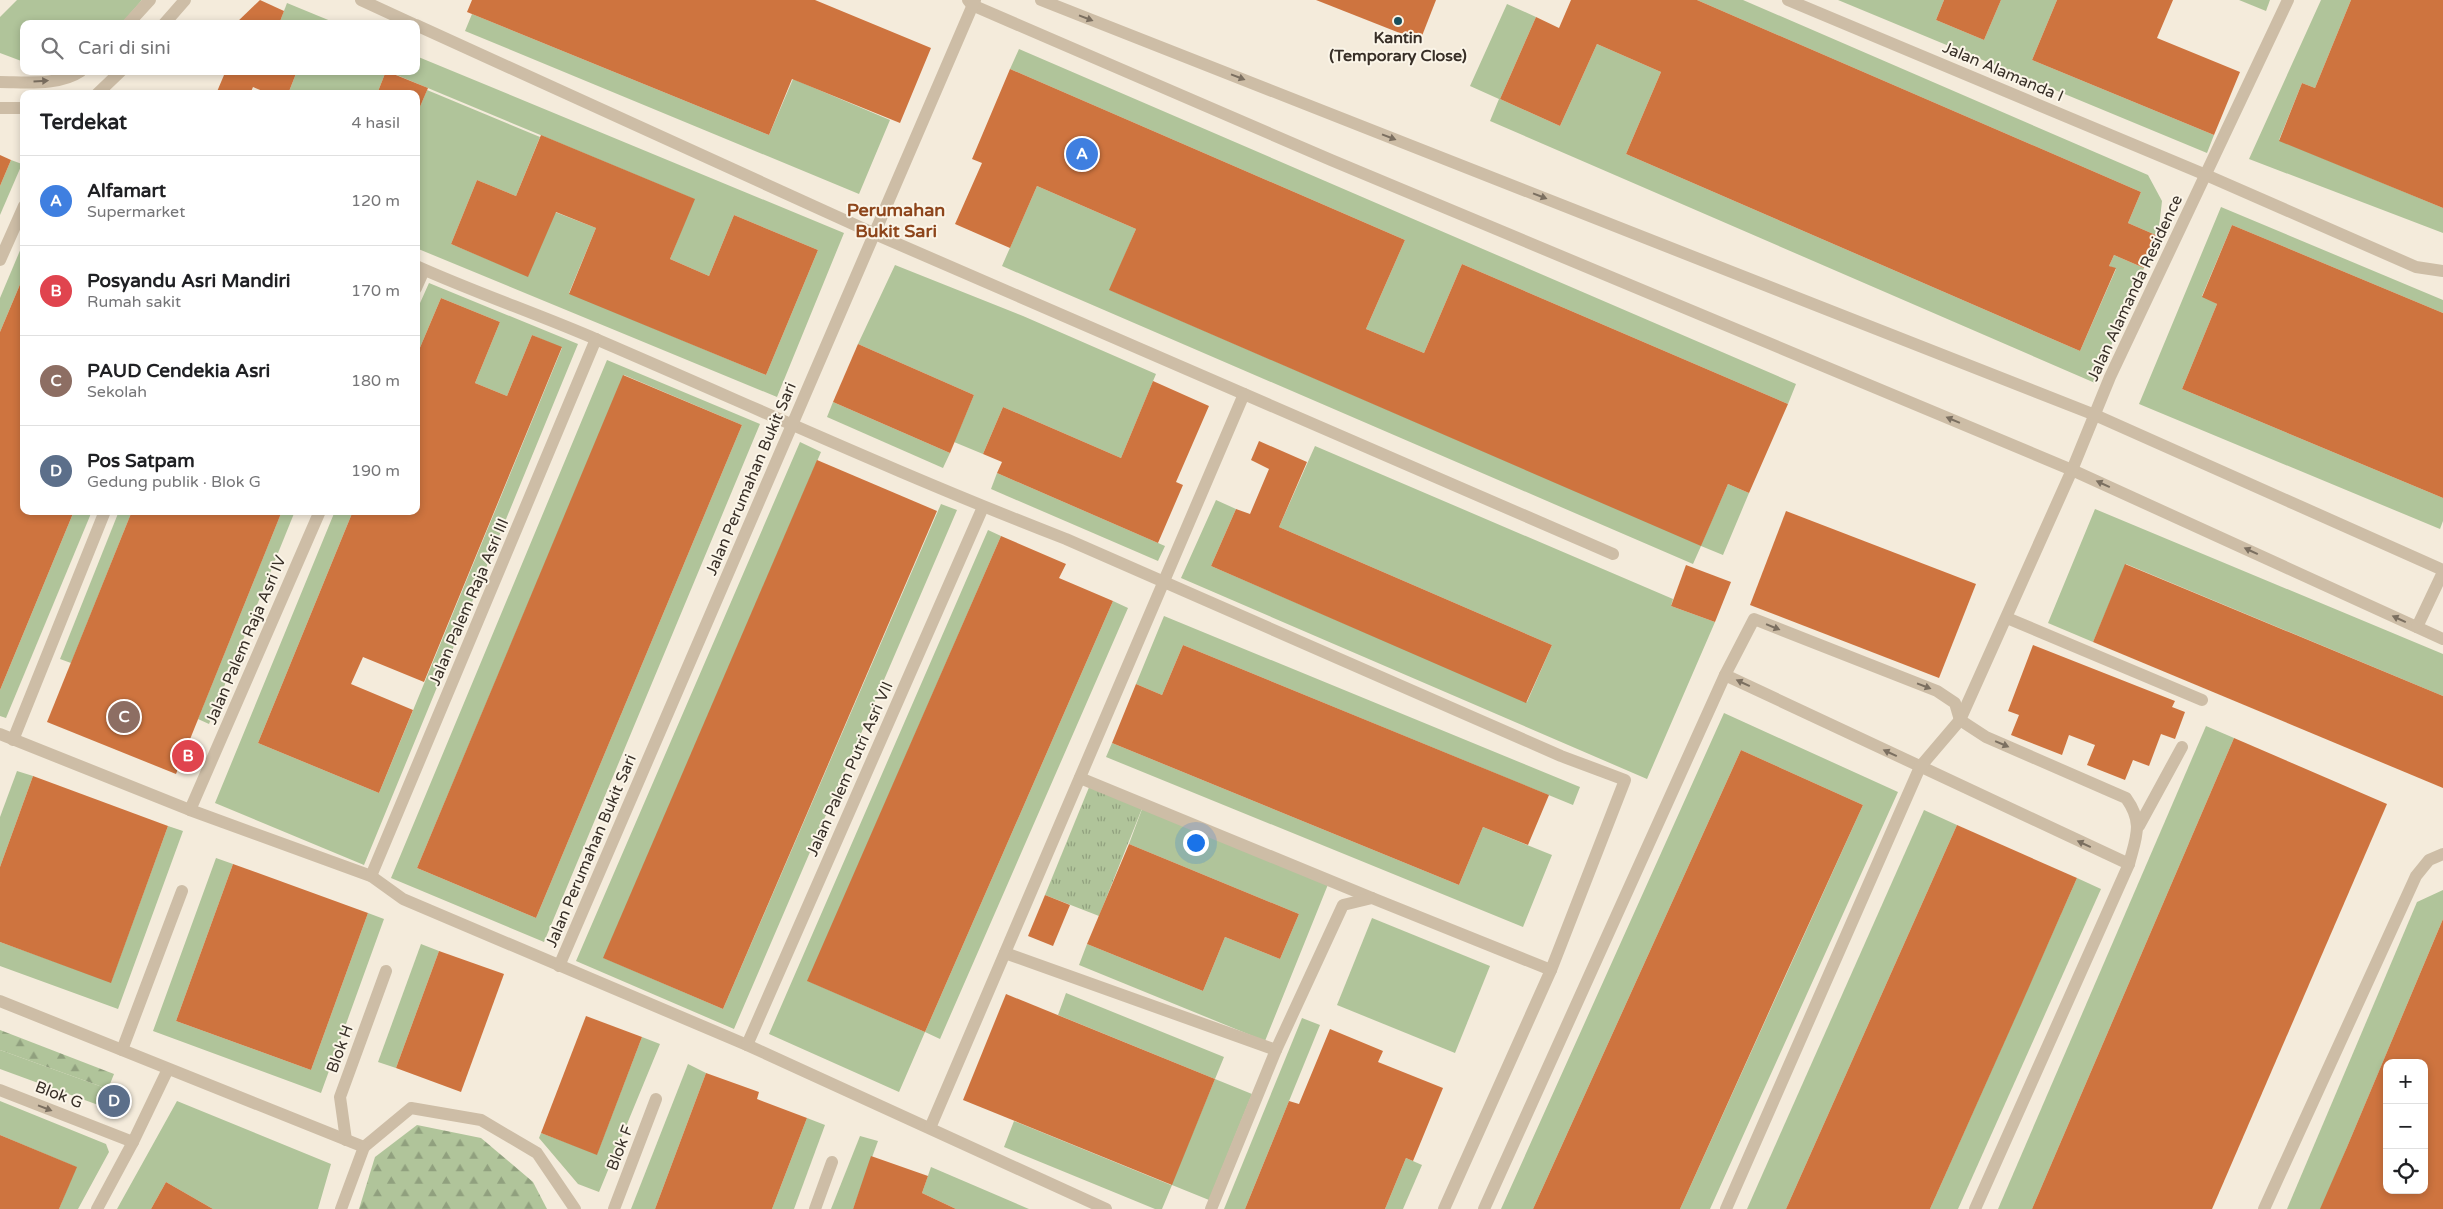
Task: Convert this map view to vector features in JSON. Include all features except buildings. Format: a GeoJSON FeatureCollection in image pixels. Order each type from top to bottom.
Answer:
{"type":"FeatureCollection","features":[{"type":"Feature","properties":{"kind":"street"},"geometry":{"type":"LineString","coordinates":[[132,20],[150,0]]}},
{"type":"Feature","properties":{"kind":"street"},"geometry":{"type":"LineString","coordinates":[[168,20],[185,0]]}},
{"type":"Feature","properties":{"kind":"street"},"geometry":{"type":"LineString","coordinates":[[361,0],[406,20]]}},
{"type":"Feature","properties":{"kind":"street"},"geometry":{"type":"LineString","coordinates":[[1041,0],[2095,415],[2443,571],[2417,627]]}},
{"type":"Feature","properties":{"kind":"street","name":"Jalan Alamanda I"},"geometry":{"type":"LineString","coordinates":[[1788,0],[2206,175]]}},
{"type":"Feature","properties":{"kind":"street","name":"Jalan Alamanda Residence"},"geometry":{"type":"LineString","coordinates":[[1726,1209],[1920,767],[1960,720],[2072,470],[2110,378],[2288,0]]}},
{"type":"Feature","properties":{"kind":"street"},"geometry":{"type":"LineString","coordinates":[[971,2],[1331,160],[2072,470],[2442,637]]}},
{"type":"Feature","properties":{"kind":"street","name":"Jalan Perumahan Bukit Sari"},"geometry":{"type":"LineString","coordinates":[[559,966],[875,234],[971,2]]}},
{"type":"Feature","properties":{"kind":"street"},"geometry":{"type":"LineString","coordinates":[[420,26],[875,234],[1613,554]]}},
{"type":"Feature","properties":{"kind":"street"},"geometry":{"type":"LineString","coordinates":[[0,82],[46,82],[72,78],[76,75]]}},
{"type":"Feature","properties":{"kind":"street"},"geometry":{"type":"LineString","coordinates":[[101,90],[117,75]]}},
{"type":"Feature","properties":{"kind":"street"},"geometry":{"type":"LineString","coordinates":[[0,108],[20,108]]}},
{"type":"Feature","properties":{"kind":"street"},"geometry":{"type":"LineString","coordinates":[[2206,175],[2416,267],[2443,271]]}},
{"type":"Feature","properties":{"kind":"street"},"geometry":{"type":"LineString","coordinates":[[0,260],[20,215]]}},
{"type":"Feature","properties":{"kind":"street"},"geometry":{"type":"LineString","coordinates":[[420,268],[596,340],[791,426],[983,507],[1066,539],[1561,756],[1625,780],[1551,970],[1444,1209]]}},
{"type":"Feature","properties":{"kind":"street","name":"Jalan Palem Raja Asri III"},"geometry":{"type":"LineString","coordinates":[[371,876],[596,340]]}},
{"type":"Feature","properties":{"kind":"street"},"geometry":{"type":"LineString","coordinates":[[930,1128],[1244,394]]}},
{"type":"Feature","properties":{"kind":"street","name":"Jalan Palem Putri Asri VII"},"geometry":{"type":"LineString","coordinates":[[746,1045],[983,507]]}},
{"type":"Feature","properties":{"kind":"street"},"geometry":{"type":"LineString","coordinates":[[13,740],[103,515]]}},
{"type":"Feature","properties":{"kind":"street","name":"Jalan Palem Raja Asri IV"},"geometry":{"type":"LineString","coordinates":[[190,810],[318,515]]}},
{"type":"Feature","properties":{"kind":"street"},"geometry":{"type":"LineString","coordinates":[[2007,618],[2202,700]]}},
{"type":"Feature","properties":{"kind":"street"},"geometry":{"type":"LineString","coordinates":[[1484,1209],[1725,675],[1754,619],[1937,690],[1955,702],[1960,720],[1986,737],[2126,798],[2134,809],[2139,826]]}},
{"type":"Feature","properties":{"kind":"street"},"geometry":{"type":"LineString","coordinates":[[1725,675],[2129,864]]}},
{"type":"Feature","properties":{"kind":"street"},"geometry":{"type":"LineString","coordinates":[[0,734],[190,810],[371,876],[403,899],[746,1045],[1106,1209]]}},
{"type":"Feature","properties":{"kind":"street"},"geometry":{"type":"LineString","coordinates":[[1975,1209],[2129,864],[2139,826],[2182,747]]}},
{"type":"Feature","properties":{"kind":"street"},"geometry":{"type":"LineString","coordinates":[[1080,778],[1551,970]]}},
{"type":"Feature","properties":{"kind":"street"},"geometry":{"type":"LineString","coordinates":[[2264,1209],[2416,876],[2429,860],[2443,854]]}},
{"type":"Feature","properties":{"kind":"street"},"geometry":{"type":"LineString","coordinates":[[122,1050],[182,891]]}},
{"type":"Feature","properties":{"kind":"street"},"geometry":{"type":"LineString","coordinates":[[1211,1209],[1276,1050],[1342,905],[1372,898]]}},
{"type":"Feature","properties":{"kind":"street"},"geometry":{"type":"LineString","coordinates":[[1005,953],[1276,1050]]}},
{"type":"Feature","properties":{"kind":"street","name":"Blok H"},"geometry":{"type":"LineString","coordinates":[[346,1140],[340,1097],[386,971]]}},
{"type":"Feature","properties":{"kind":"street"},"geometry":{"type":"LineString","coordinates":[[0,1001],[364,1147]]}},
{"type":"Feature","properties":{"kind":"street"},"geometry":{"type":"LineString","coordinates":[[97,1209],[134,1142],[168,1068]]}},
{"type":"Feature","properties":{"kind":"street","name":"Blok G"},"geometry":{"type":"LineString","coordinates":[[0,1090],[134,1142]]}},
{"type":"Feature","properties":{"kind":"street","name":"Blok F"},"geometry":{"type":"LineString","coordinates":[[614,1209],[656,1099]]}},
{"type":"Feature","properties":{"kind":"street"},"geometry":{"type":"LineString","coordinates":[[341,1209],[364,1147],[411,1108],[481,1120],[537,1153],[575,1209]]}},
{"type":"Feature","properties":{"kind":"street"},"geometry":{"type":"LineString","coordinates":[[815,1209],[832,1162]]}},
{"type":"Feature","properties":{"kind":"green space"},"geometry":{"type":"Polygon","coordinates":[[[17,0],[142,0],[124,20],[20,20],[20,60],[0,53],[0,17],[17,0]]]}},
{"type":"Feature","properties":{"kind":"green space"},"geometry":{"type":"Polygon","coordinates":[[[1697,0],[1743,0],[2148,175],[2162,201],[2158,236],[2128,223],[2141,192],[1697,0]]]}},
{"type":"Feature","properties":{"kind":"green space"},"geometry":{"type":"Polygon","coordinates":[[[1838,0],[1944,0],[1936,20],[1984,40],[2001,0],[2057,0],[2032,60],[2214,135],[2207,153],[1838,0]]]}},
{"type":"Feature","properties":{"kind":"green space"},"geometry":{"type":"Polygon","coordinates":[[[2239,0],[2270,0],[2266,11],[2239,0]]]}},
{"type":"Feature","properties":{"kind":"green space"},"geometry":{"type":"Polygon","coordinates":[[[2321,0],[2351,0],[2315,88],[2302,83],[2279,140],[2443,208],[2443,233],[2249,159],[2321,0]]]}},
{"type":"Feature","properties":{"kind":"green space"},"geometry":{"type":"Polygon","coordinates":[[[287,3],[328,20],[281,20],[287,3]]]}},
{"type":"Feature","properties":{"kind":"green space"},"geometry":{"type":"Polygon","coordinates":[[[1507,4],[1536,17],[1500,99],[1560,126],[1597,44],[1661,72],[1626,154],[2080,351],[2116,269],[2109,266],[2114,255],[2144,268],[2095,383],[1490,121],[1499,99],[1470,86],[1507,4]]]}},
{"type":"Feature","properties":{"kind":"green space"},"geometry":{"type":"Polygon","coordinates":[[[472,14],[769,135],[793,79],[890,120],[859,194],[465,31],[472,14]]]}},
{"type":"Feature","properties":{"kind":"green space"},"geometry":{"type":"Polygon","coordinates":[[[1019,49],[1796,384],[1788,404],[1462,264],[1424,353],[1366,329],[1405,240],[1010,69],[1019,49]]]}},
{"type":"Feature","properties":{"kind":"green space"},"geometry":{"type":"Polygon","coordinates":[[[420,58],[844,233],[777,397],[420,250],[420,107],[427,90],[540,137],[516,196],[477,180],[451,244],[528,276],[555,212],[596,228],[569,293],[766,375],[818,250],[734,215],[709,276],[670,259],[694,199],[397,75],[420,75],[420,58]]]}},
{"type":"Feature","properties":{"kind":"green space"},"geometry":{"type":"Polygon","coordinates":[[[295,75],[384,75],[379,90],[290,90],[295,75]]]}},
{"type":"Feature","properties":{"kind":"green space"},"geometry":{"type":"Polygon","coordinates":[[[11,160],[20,163],[20,169],[0,215],[0,186],[11,160]]]}},
{"type":"Feature","properties":{"kind":"green space"},"geometry":{"type":"Polygon","coordinates":[[[1037,186],[1136,229],[1110,290],[1701,545],[1728,484],[1749,493],[1723,555],[1701,546],[1693,564],[1002,266],[1037,186]]]}},
{"type":"Feature","properties":{"kind":"green space"},"geometry":{"type":"Polygon","coordinates":[[[2221,207],[2443,300],[2443,313],[2232,225],[2202,296],[2217,304],[2182,389],[2443,498],[2443,521],[2440,529],[2139,404],[2221,207]]]}},
{"type":"Feature","properties":{"kind":"green space"},"geometry":{"type":"Polygon","coordinates":[[[20,250],[20,284],[0,332],[0,298],[20,250]]]}},
{"type":"Feature","properties":{"kind":"green space"},"geometry":{"type":"Polygon","coordinates":[[[895,265],[1023,316],[1156,374],[1121,458],[1003,407],[983,454],[954,442],[974,395],[858,344],[895,265]]]}},
{"type":"Feature","properties":{"kind":"green space"},"geometry":{"type":"Polygon","coordinates":[[[429,283],[578,344],[364,865],[215,803],[333,515],[351,515],[258,743],[379,793],[562,348],[532,335],[507,396],[475,383],[500,322],[441,298],[420,348],[420,303],[429,283]]]}},
{"type":"Feature","properties":{"kind":"green space"},"geometry":{"type":"Polygon","coordinates":[[[607,360],[760,424],[544,942],[391,878],[607,360]],[[624,375],[417,868],[536,918],[742,425],[624,375]]]}},
{"type":"Feature","properties":{"kind":"green space"},"geometry":{"type":"Polygon","coordinates":[[[833,402],[950,453],[943,468],[827,417],[833,402]]]}},
{"type":"Feature","properties":{"kind":"green space"},"geometry":{"type":"Polygon","coordinates":[[[800,442],[821,452],[604,958],[723,1009],[941,504],[957,510],[734,1029],[576,961],[800,442]]]}},
{"type":"Feature","properties":{"kind":"green space"},"geometry":{"type":"Polygon","coordinates":[[[1315,446],[1673,599],[1671,606],[1715,622],[1647,779],[1181,578],[1216,500],[1236,509],[1211,566],[1527,702],[1552,645],[1279,527],[1315,446]]]}},
{"type":"Feature","properties":{"kind":"green space"},"geometry":{"type":"Polygon","coordinates":[[[997,473],[1165,546],[1158,561],[991,489],[997,473]]]}},
{"type":"Feature","properties":{"kind":"green space"},"geometry":{"type":"Polygon","coordinates":[[[2095,509],[2443,654],[2443,696],[2126,564],[2093,642],[2048,623],[2095,509]]]}},
{"type":"Feature","properties":{"kind":"green space"},"geometry":{"type":"Polygon","coordinates":[[[72,515],[90,515],[6,718],[0,716],[0,690],[72,515]]]}},
{"type":"Feature","properties":{"kind":"green space"},"geometry":{"type":"Polygon","coordinates":[[[117,515],[130,515],[71,663],[60,659],[117,515]]]}},
{"type":"Feature","properties":{"kind":"green space"},"geometry":{"type":"Polygon","coordinates":[[[280,515],[293,515],[209,724],[198,719],[280,515]]]}},
{"type":"Feature","properties":{"kind":"green space"},"geometry":{"type":"Polygon","coordinates":[[[988,530],[1001,536],[808,981],[925,1032],[899,1092],[769,1034],[988,530]]]}},
{"type":"Feature","properties":{"kind":"green space"},"geometry":{"type":"Polygon","coordinates":[[[1113,601],[1128,608],[940,1039],[925,1032],[1113,601]]]}},
{"type":"Feature","properties":{"kind":"green space"},"geometry":{"type":"Polygon","coordinates":[[[1164,616],[1580,787],[1573,805],[1183,645],[1162,695],[1136,684],[1164,616]]]}},
{"type":"Feature","properties":{"kind":"green space"},"geometry":{"type":"Polygon","coordinates":[[[1724,713],[1898,792],[1710,1209],[1680,1209],[1863,805],[1741,750],[1533,1209],[1501,1209],[1724,713]]]}},
{"type":"Feature","properties":{"kind":"green space"},"geometry":{"type":"Polygon","coordinates":[[[2206,726],[2234,738],[2032,1209],[1998,1209],[2206,726]]]}},
{"type":"Feature","properties":{"kind":"green space"},"geometry":{"type":"Polygon","coordinates":[[[1112,743],[1459,885],[1483,827],[1552,855],[1523,927],[1106,757],[1112,743]]]}},
{"type":"Feature","properties":{"kind":"green space"},"geometry":{"type":"Polygon","coordinates":[[[17,771],[33,776],[0,867],[0,817],[17,771]]]}},
{"type":"Feature","properties":{"kind":"green space"},"geometry":{"type":"Polygon","coordinates":[[[1092,780],[1145,801],[1099,916],[1045,895],[1092,780]]]}},
{"type":"Feature","properties":{"kind":"green space"},"geometry":{"type":"Polygon","coordinates":[[[1145,801],[1331,877],[1265,1041],[1079,965],[1087,944],[1203,991],[1225,937],[1280,959],[1299,914],[1129,844],[1145,801]]]}},
{"type":"Feature","properties":{"kind":"green space"},"geometry":{"type":"Polygon","coordinates":[[[1924,810],[1957,825],[1786,1209],[1747,1209],[1924,810]]]}},
{"type":"Feature","properties":{"kind":"green space"},"geometry":{"type":"Polygon","coordinates":[[[168,826],[183,831],[118,1009],[0,966],[0,942],[111,982],[168,826]]]}},
{"type":"Feature","properties":{"kind":"green space"},"geometry":{"type":"Polygon","coordinates":[[[216,858],[233,864],[176,1021],[311,1070],[368,913],[384,919],[321,1093],[153,1031],[216,858]]]}},
{"type":"Feature","properties":{"kind":"green space"},"geometry":{"type":"Polygon","coordinates":[[[2077,878],[2101,889],[1958,1209],[1930,1209],[2077,878]]]}},
{"type":"Feature","properties":{"kind":"green space"},"geometry":{"type":"Polygon","coordinates":[[[2443,890],[2443,919],[2321,1209],[2287,1209],[2417,902],[2443,890]]]}},
{"type":"Feature","properties":{"kind":"green space"},"geometry":{"type":"Polygon","coordinates":[[[1372,918],[1490,966],[1455,1053],[1337,1005],[1372,918]]]}},
{"type":"Feature","properties":{"kind":"green space"},"geometry":{"type":"Polygon","coordinates":[[[421,944],[439,951],[396,1068],[378,1062],[421,944]]]}},
{"type":"Feature","properties":{"kind":"green space"},"geometry":{"type":"Polygon","coordinates":[[[1066,993],[1224,1057],[1215,1079],[1058,1015],[1066,993]]]}},
{"type":"Feature","properties":{"kind":"green space"},"geometry":{"type":"Polygon","coordinates":[[[1302,1018],[1320,1025],[1245,1209],[1224,1209],[1302,1018]]]}},
{"type":"Feature","properties":{"kind":"green space"},"geometry":{"type":"Polygon","coordinates":[[[0,1030],[114,1074],[108,1089],[0,1050],[0,1030]]]}},
{"type":"Feature","properties":{"kind":"green space"},"geometry":{"type":"Polygon","coordinates":[[[642,1037],[660,1044],[599,1192],[578,1184],[539,1138],[541,1133],[597,1154],[642,1037]]]}},
{"type":"Feature","properties":{"kind":"green space"},"geometry":{"type":"Polygon","coordinates":[[[0,1050],[108,1089],[101,1106],[0,1069],[0,1050]]]}},
{"type":"Feature","properties":{"kind":"green space"},"geometry":{"type":"Polygon","coordinates":[[[688,1064],[706,1073],[655,1209],[631,1209],[688,1064]]]}},
{"type":"Feature","properties":{"kind":"green space"},"geometry":{"type":"Polygon","coordinates":[[[1215,1079],[1252,1094],[1209,1200],[1172,1185],[1162,1209],[1155,1209],[1004,1147],[1014,1121],[1171,1185],[1215,1079]]]}},
{"type":"Feature","properties":{"kind":"green space"},"geometry":{"type":"Polygon","coordinates":[[[0,1101],[106,1144],[109,1152],[78,1209],[59,1209],[76,1167],[0,1135],[0,1101]]]}},
{"type":"Feature","properties":{"kind":"green space"},"geometry":{"type":"Polygon","coordinates":[[[177,1101],[331,1164],[318,1209],[213,1209],[166,1182],[151,1209],[117,1209],[177,1101]]]}},
{"type":"Feature","properties":{"kind":"green space"},"geometry":{"type":"Polygon","coordinates":[[[807,1118],[825,1125],[794,1209],[772,1209],[807,1118]]]}},
{"type":"Feature","properties":{"kind":"green space"},"geometry":{"type":"Polygon","coordinates":[[[417,1125],[481,1138],[533,1182],[547,1209],[359,1209],[375,1157],[417,1125]]]}},
{"type":"Feature","properties":{"kind":"green space"},"geometry":{"type":"Polygon","coordinates":[[[860,1136],[878,1141],[853,1209],[831,1209],[860,1136]]]}},
{"type":"Feature","properties":{"kind":"green space"},"geometry":{"type":"Polygon","coordinates":[[[1406,1158],[1422,1165],[1403,1209],[1385,1209],[1406,1158]]]}},
{"type":"Feature","properties":{"kind":"green space"},"geometry":{"type":"Polygon","coordinates":[[[931,1167],[1029,1209],[956,1209],[922,1193],[931,1167]]]}},
{"type":"Feature","properties":{"kind":"place","name":"Kantin (Temporary Close)"},"geometry":{"type":"Point","coordinates":[1398,21]}},
{"type":"Feature","properties":{"kind":"place","name":"Alfamart"},"geometry":{"type":"Point","coordinates":[1082,154]}},
{"type":"Feature","properties":{"kind":"place","name":"PAUD Cendekia Asri"},"geometry":{"type":"Point","coordinates":[124,717]}},
{"type":"Feature","properties":{"kind":"place","name":"Posyandu Asri Mandiri"},"geometry":{"type":"Point","coordinates":[188,756]}},
{"type":"Feature","properties":{"kind":"place","name":"Pos Satpam"},"geometry":{"type":"Point","coordinates":[114,1101]}},
{"type":"Feature","properties":{"kind":"district","name":"Perumahan Bukit Sari"},"geometry":{"type":"Point","coordinates":[896,220]}}]}
